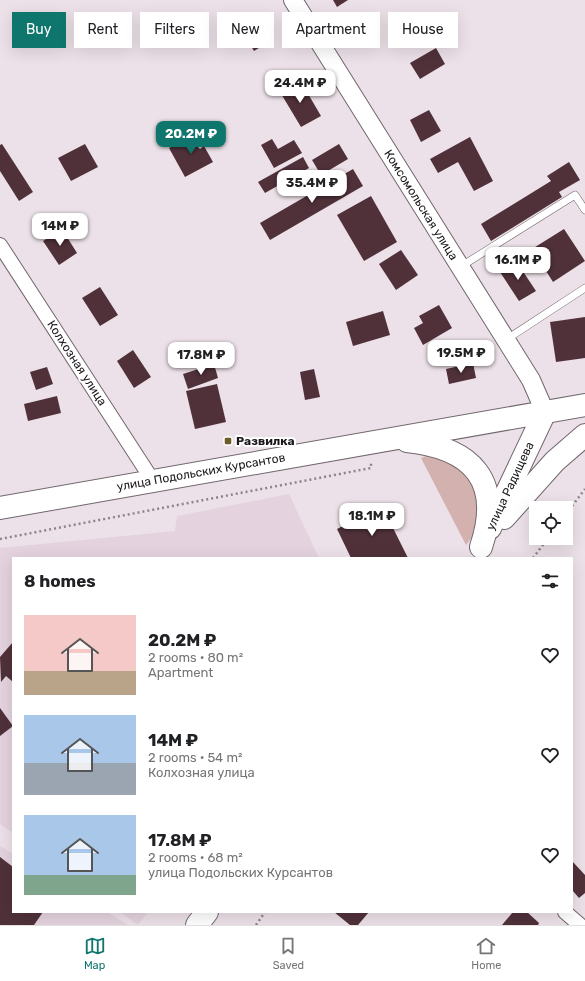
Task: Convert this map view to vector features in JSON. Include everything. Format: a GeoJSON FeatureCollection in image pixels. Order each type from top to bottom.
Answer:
{"type":"FeatureCollection","features":[{"type":"Feature","properties":{"kind":"main road","name":"улица Подольских Курсантов"},"geometry":{"type":"LineString","coordinates":[[0,508],[585,405]]}},
{"type":"Feature","properties":{"kind":"main road","name":"улица Радищева"},"geometry":{"type":"LineString","coordinates":[[477,552],[501,508],[545,412]]}},
{"type":"Feature","properties":{"kind":"main road"},"geometry":{"type":"LineString","coordinates":[[477,552],[546,471],[585,435]]}},
{"type":"Feature","properties":{"kind":"main road"},"geometry":{"type":"LineString","coordinates":[[386,440],[408,441],[436,446],[459,456],[478,473],[485,486],[489,511],[477,552]]}},
{"type":"Feature","properties":{"kind":"main road"},"geometry":{"type":"LineString","coordinates":[[197,925],[206,913]]}},
{"type":"Feature","properties":{"kind":"street","name":"Комсомольская улица"},"geometry":{"type":"LineString","coordinates":[[293,0],[531,380],[545,412]]}},
{"type":"Feature","properties":{"kind":"street","name":"Колхозная улица"},"geometry":{"type":"LineString","coordinates":[[0,245],[154,481]]}},
{"type":"Feature","properties":{"kind":"street"},"geometry":{"type":"LineString","coordinates":[[566,913],[580,925]]}},
{"type":"Feature","properties":{"kind":"lane"},"geometry":{"type":"LineString","coordinates":[[460,267],[575,195],[585,210]]}},
{"type":"Feature","properties":{"kind":"lane"},"geometry":{"type":"LineString","coordinates":[[506,340],[585,288]]}},
{"type":"Feature","properties":{"kind":"path"},"geometry":{"type":"LineString","coordinates":[[0,538],[371,468],[370,457]]}},
{"type":"Feature","properties":{"kind":"path"},"geometry":{"type":"LineString","coordinates":[[573,505],[585,489]]}},
{"type":"Feature","properties":{"kind":"path"},"geometry":{"type":"LineString","coordinates":[[534,557],[543,545]]}},
{"type":"Feature","properties":{"kind":"path"},"geometry":{"type":"LineString","coordinates":[[256,925],[264,913]]}},
{"type":"Feature","properties":{"kind":"shaded area"},"geometry":{"type":"Polygon","coordinates":[[[428,455],[444,460],[457,468],[479,493],[476,532],[466,545],[421,458],[428,455]]]}},
{"type":"Feature","properties":{"kind":"shaded area"},"geometry":{"type":"Polygon","coordinates":[[[289,494],[319,557],[12,557],[12,832],[0,824],[0,548],[175,531],[177,516],[289,494]]]}},
{"type":"Feature","properties":{"kind":"shaded area"},"geometry":{"type":"Polygon","coordinates":[[[0,846],[12,853],[12,913],[109,913],[128,925],[0,925],[0,846]]]}},
{"type":"Feature","properties":{"kind":"shaded area"},"geometry":{"type":"Polygon","coordinates":[[[121,913],[147,913],[138,925],[121,913]]]}},
{"type":"Feature","properties":{"kind":"building"},"geometry":{"type":"Polygon","coordinates":[[[333,0],[348,0],[337,7],[333,0]]]}},
{"type":"Feature","properties":{"kind":"building"},"geometry":{"type":"Polygon","coordinates":[[[252,48],[259,48],[254,51],[252,48]]]}},
{"type":"Feature","properties":{"kind":"building"},"geometry":{"type":"Polygon","coordinates":[[[436,48],[445,64],[420,79],[410,63],[436,48]]]}},
{"type":"Feature","properties":{"kind":"building"},"geometry":{"type":"Polygon","coordinates":[[[300,80],[321,116],[301,127],[280,92],[300,80]]]}},
{"type":"Feature","properties":{"kind":"building"},"geometry":{"type":"Polygon","coordinates":[[[429,110],[441,131],[421,142],[410,120],[429,110]]]}},
{"type":"Feature","properties":{"kind":"building"},"geometry":{"type":"Polygon","coordinates":[[[194,134],[198,135],[202,141],[198,147],[200,149],[204,146],[213,162],[185,177],[169,148],[194,134]]]}},
{"type":"Feature","properties":{"kind":"building"},"geometry":{"type":"Polygon","coordinates":[[[470,137],[493,181],[474,191],[458,162],[438,173],[430,159],[470,137]]]}},
{"type":"Feature","properties":{"kind":"building"},"geometry":{"type":"Polygon","coordinates":[[[272,139],[278,149],[294,140],[302,153],[274,168],[261,145],[272,139]]]}},
{"type":"Feature","properties":{"kind":"building"},"geometry":{"type":"Polygon","coordinates":[[[2,144],[33,192],[19,201],[0,171],[0,145],[2,144]]]}},
{"type":"Feature","properties":{"kind":"building"},"geometry":{"type":"Polygon","coordinates":[[[85,144],[98,167],[71,181],[58,158],[85,144]]]}},
{"type":"Feature","properties":{"kind":"building"},"geometry":{"type":"Polygon","coordinates":[[[339,144],[348,159],[321,175],[312,160],[339,144]]]}},
{"type":"Feature","properties":{"kind":"building"},"geometry":{"type":"Polygon","coordinates":[[[303,157],[309,168],[265,193],[258,182],[303,157]]]}},
{"type":"Feature","properties":{"kind":"building"},"geometry":{"type":"Polygon","coordinates":[[[569,162],[580,180],[559,192],[562,197],[491,241],[481,224],[551,181],[547,176],[569,162]]]}},
{"type":"Feature","properties":{"kind":"building"},"geometry":{"type":"Polygon","coordinates":[[[353,169],[363,186],[270,240],[260,223],[353,169]]]}},
{"type":"Feature","properties":{"kind":"building"},"geometry":{"type":"Polygon","coordinates":[[[371,196],[397,242],[364,261],[337,215],[371,196]]]}},
{"type":"Feature","properties":{"kind":"building"},"geometry":{"type":"Polygon","coordinates":[[[62,229],[77,253],[59,265],[43,241],[62,229]]]}},
{"type":"Feature","properties":{"kind":"building"},"geometry":{"type":"Polygon","coordinates":[[[564,229],[585,261],[553,282],[532,249],[564,229]]]}},
{"type":"Feature","properties":{"kind":"building"},"geometry":{"type":"Polygon","coordinates":[[[401,250],[418,275],[396,290],[379,264],[401,250]]]}},
{"type":"Feature","properties":{"kind":"building"},"geometry":{"type":"Polygon","coordinates":[[[516,261],[536,291],[519,301],[500,272],[516,261]]]}},
{"type":"Feature","properties":{"kind":"building"},"geometry":{"type":"Polygon","coordinates":[[[100,287],[118,315],[100,326],[82,298],[100,287]]]}},
{"type":"Feature","properties":{"kind":"building"},"geometry":{"type":"Polygon","coordinates":[[[439,305],[452,328],[423,345],[414,328],[423,323],[419,316],[439,305]]]}},
{"type":"Feature","properties":{"kind":"building"},"geometry":{"type":"Polygon","coordinates":[[[383,311],[390,335],[353,346],[346,322],[383,311]]]}},
{"type":"Feature","properties":{"kind":"building"},"geometry":{"type":"Polygon","coordinates":[[[585,317],[585,358],[556,362],[550,322],[585,317]]]}},
{"type":"Feature","properties":{"kind":"building"},"geometry":{"type":"Polygon","coordinates":[[[133,350],[151,377],[134,388],[117,361],[133,350]]]}},
{"type":"Feature","properties":{"kind":"building"},"geometry":{"type":"Polygon","coordinates":[[[473,363],[476,378],[449,384],[446,369],[473,363]]]}},
{"type":"Feature","properties":{"kind":"building"},"geometry":{"type":"Polygon","coordinates":[[[214,364],[218,378],[188,389],[183,374],[214,364]]]}},
{"type":"Feature","properties":{"kind":"building"},"geometry":{"type":"Polygon","coordinates":[[[47,367],[53,384],[36,390],[30,372],[47,367]]]}},
{"type":"Feature","properties":{"kind":"building"},"geometry":{"type":"Polygon","coordinates":[[[314,369],[320,397],[305,400],[300,372],[314,369]]]}},
{"type":"Feature","properties":{"kind":"building"},"geometry":{"type":"Polygon","coordinates":[[[217,384],[226,422],[195,429],[186,391],[217,384]]]}},
{"type":"Feature","properties":{"kind":"building"},"geometry":{"type":"Polygon","coordinates":[[[57,396],[61,413],[28,421],[24,404],[57,396]]]}},
{"type":"Feature","properties":{"kind":"building"},"geometry":{"type":"Polygon","coordinates":[[[382,506],[408,557],[351,557],[337,529],[382,506]]]}},
{"type":"Feature","properties":{"kind":"building"},"geometry":{"type":"Polygon","coordinates":[[[12,643],[12,681],[6,676],[1,682],[0,657],[12,643]]]}},
{"type":"Feature","properties":{"kind":"building"},"geometry":{"type":"Polygon","coordinates":[[[0,708],[12,727],[0,736],[0,708]]]}},
{"type":"Feature","properties":{"kind":"building"},"geometry":{"type":"Polygon","coordinates":[[[0,857],[12,866],[12,913],[42,913],[34,925],[0,925],[0,857]]]}},
{"type":"Feature","properties":{"kind":"building"},"geometry":{"type":"Polygon","coordinates":[[[573,862],[585,875],[585,893],[579,898],[573,891],[573,862]]]}},
{"type":"Feature","properties":{"kind":"building"},"geometry":{"type":"Polygon","coordinates":[[[335,913],[368,913],[358,925],[350,925],[335,913]]]}},
{"type":"Feature","properties":{"kind":"building"},"geometry":{"type":"Polygon","coordinates":[[[512,913],[528,913],[539,923],[538,925],[502,925],[512,913]]]}},
{"type":"Feature","properties":{"kind":"place","name":"Развилка"},"geometry":{"type":"Point","coordinates":[228,441]}}]}
